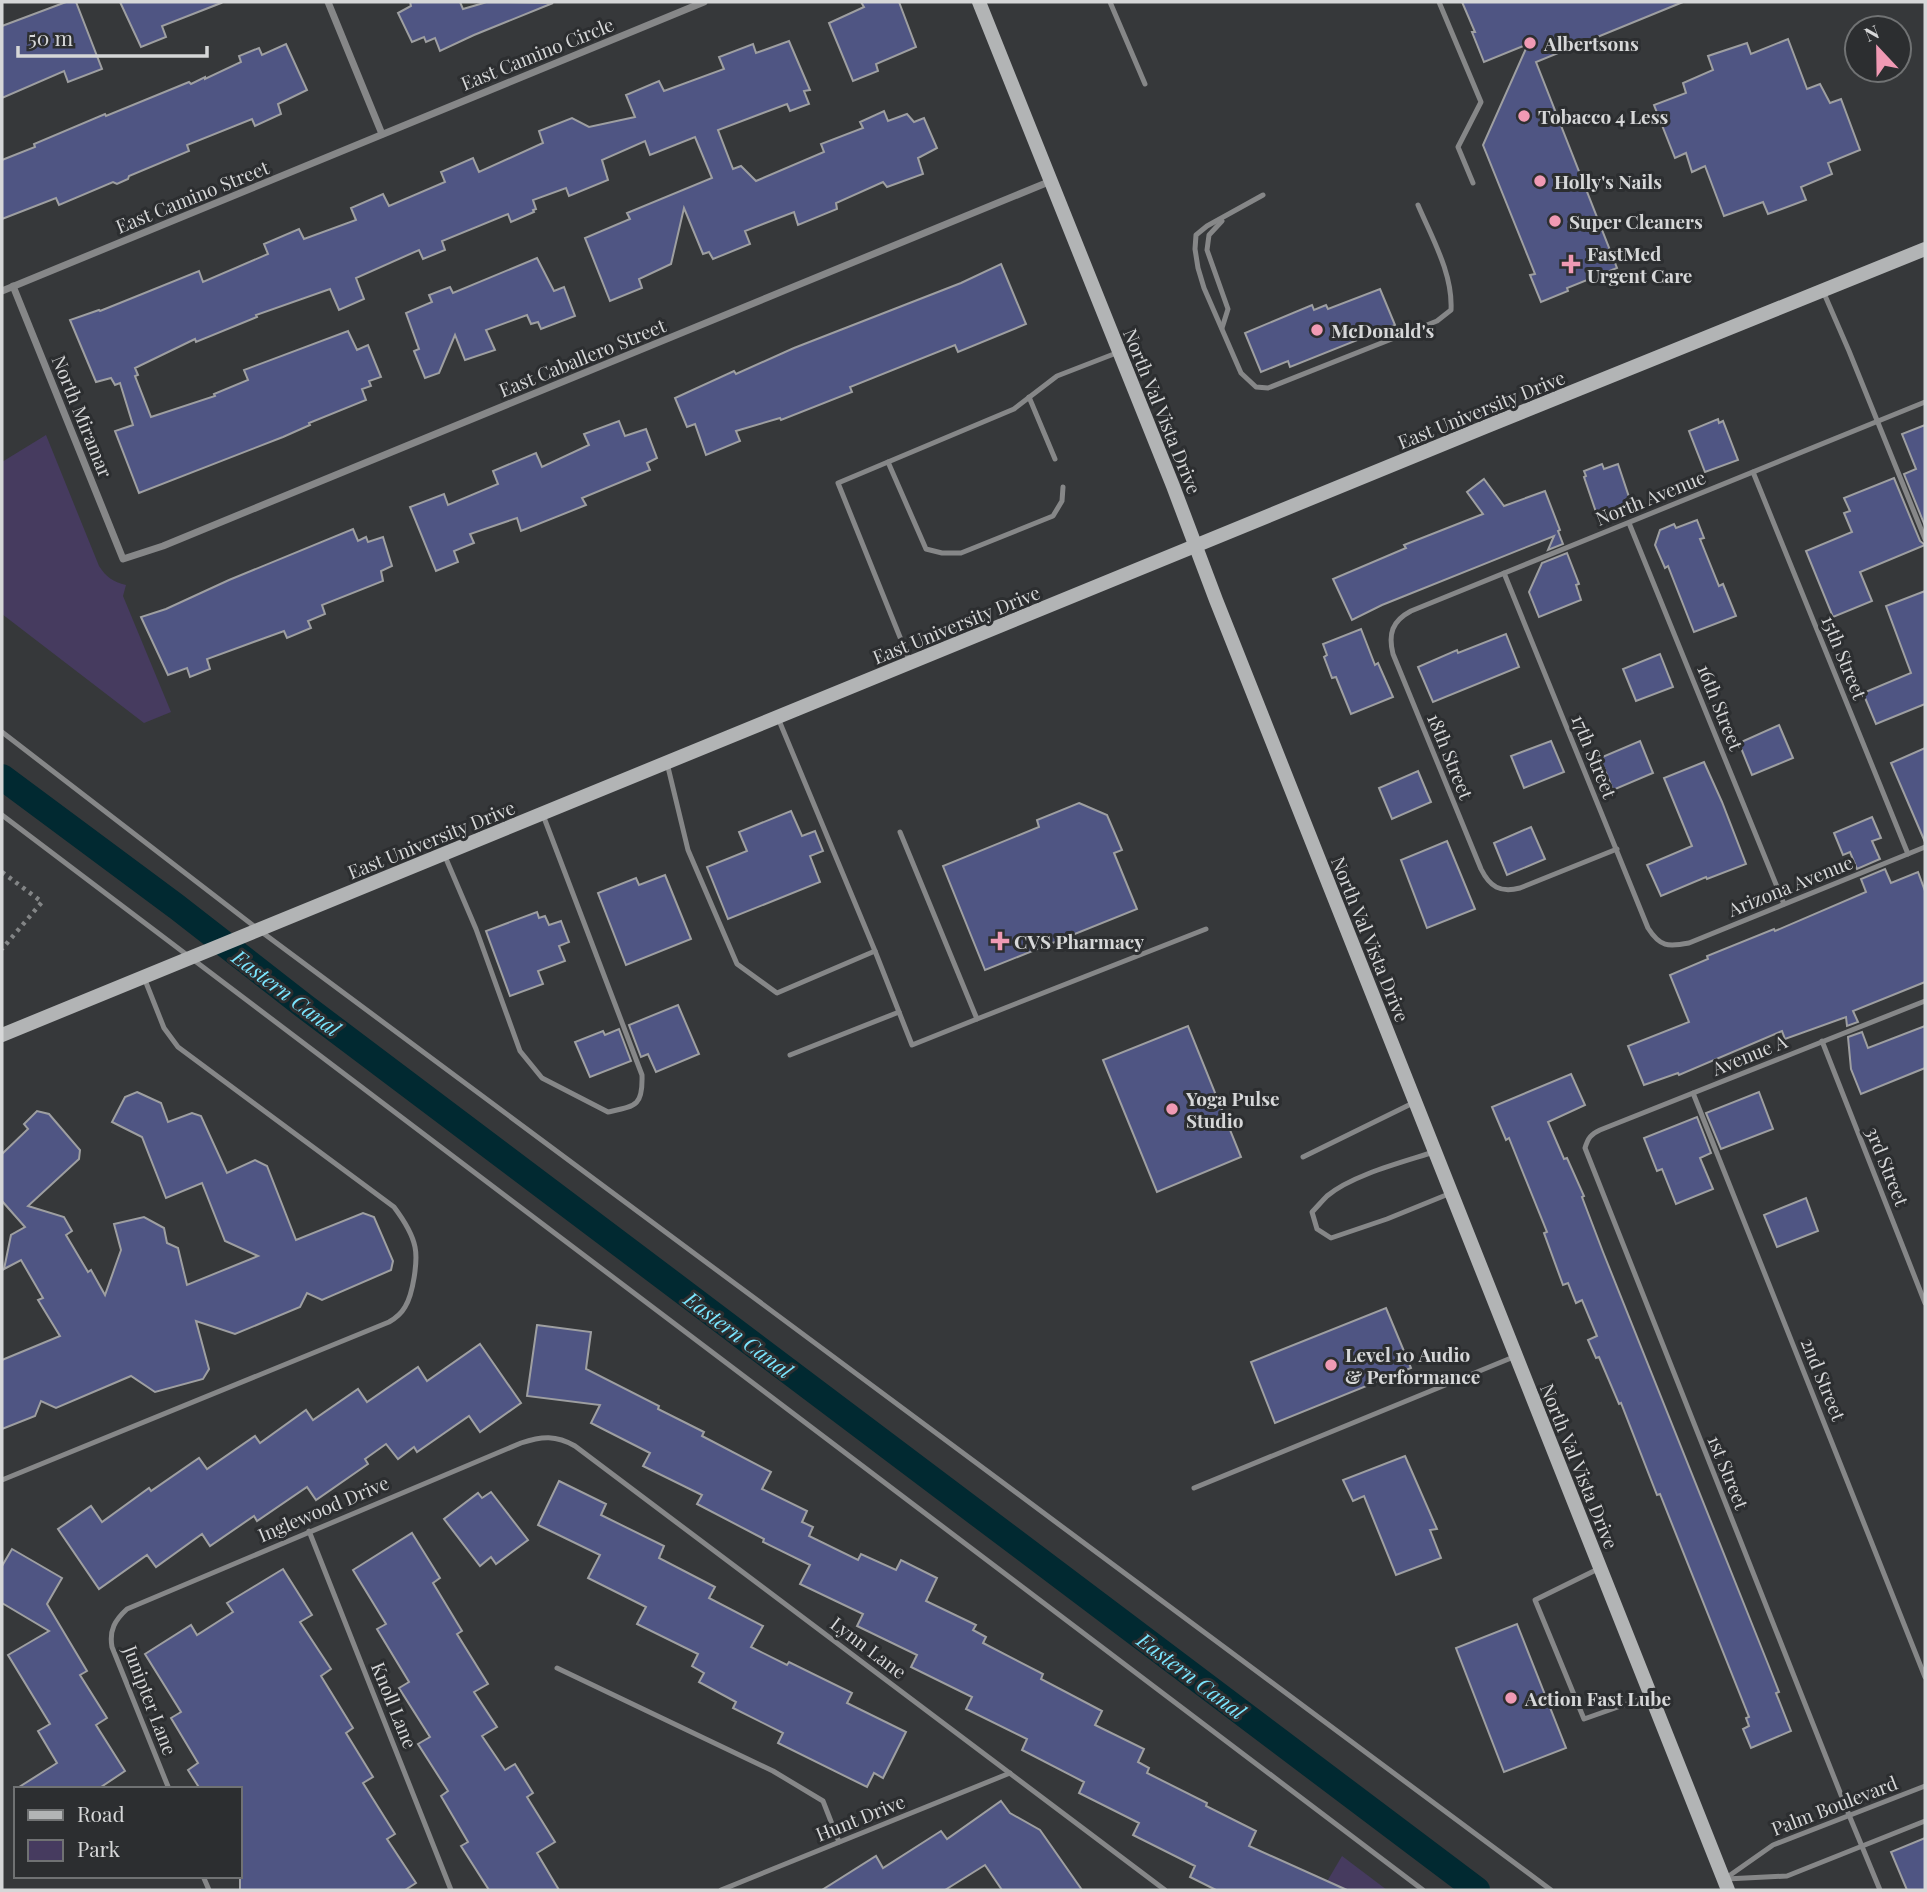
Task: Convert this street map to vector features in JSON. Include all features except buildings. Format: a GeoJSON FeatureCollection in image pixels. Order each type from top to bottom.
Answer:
{"type":"FeatureCollection","features":[{"type":"Feature","properties":{"kind":"main road","name":"North Val Vista Drive"},"geometry":{"type":"LineString","coordinates":[[979,2],[1725,1885]]}},
{"type":"Feature","properties":{"kind":"main road","name":"East University Drive"},"geometry":{"type":"LineString","coordinates":[[2,1035],[1925,249]]}},
{"type":"Feature","properties":{"kind":"street"},"geometry":{"type":"LineString","coordinates":[[328,2],[382,134]]}},
{"type":"Feature","properties":{"kind":"street","name":"East Camino Circle"},"geometry":{"type":"LineString","coordinates":[[382,134],[704,2]]}},
{"type":"Feature","properties":{"kind":"street","name":"East Camino Street"},"geometry":{"type":"LineString","coordinates":[[13,286],[382,134]]}},
{"type":"Feature","properties":{"kind":"street","name":"East Caballero Street"},"geometry":{"type":"LineString","coordinates":[[123,559],[176,541],[1051,181]]}},
{"type":"Feature","properties":{"kind":"street"},"geometry":{"type":"LineString","coordinates":[[2,290],[13,286]]}},
{"type":"Feature","properties":{"kind":"street","name":"North Miramar"},"geometry":{"type":"LineString","coordinates":[[13,286],[123,559]]}},
{"type":"Feature","properties":{"kind":"lane"},"geometry":{"type":"LineString","coordinates":[[1110,2],[1145,84]]}},
{"type":"Feature","properties":{"kind":"lane"},"geometry":{"type":"LineString","coordinates":[[1439,2],[1481,102],[1458,147],[1473,183]]}},
{"type":"Feature","properties":{"kind":"lane"},"geometry":{"type":"LineString","coordinates":[[1263,194],[1207,226],[1196,235],[1195,249],[1204,288],[1241,373],[1255,387],[1268,388],[1437,321],[1451,310],[1449,280],[1418,205]]}},
{"type":"Feature","properties":{"kind":"lane"},"geometry":{"type":"LineString","coordinates":[[1222,328],[1228,309],[1207,250],[1209,235],[1226,216]]}},
{"type":"Feature","properties":{"kind":"lane"},"geometry":{"type":"LineString","coordinates":[[1823,291],[1850,351],[1925,539]]}},
{"type":"Feature","properties":{"kind":"lane"},"geometry":{"type":"LineString","coordinates":[[911,662],[838,483],[1014,408],[1058,376],[1119,352]]}},
{"type":"Feature","properties":{"kind":"lane"},"geometry":{"type":"LineString","coordinates":[[1029,397],[1055,459]]}},
{"type":"Feature","properties":{"kind":"lane","name":"North Avenue"},"geometry":{"type":"LineString","coordinates":[[1392,629],[1396,621],[1411,611],[1925,402]]}},
{"type":"Feature","properties":{"kind":"lane"},"geometry":{"type":"LineString","coordinates":[[888,462],[926,549],[942,553],[961,553],[1053,516],[1062,501],[1063,487]]}},
{"type":"Feature","properties":{"kind":"lane","name":"15th Street"},"geometry":{"type":"LineString","coordinates":[[1753,472],[1908,854]]}},
{"type":"Feature","properties":{"kind":"lane","name":"16th Street"},"geometry":{"type":"LineString","coordinates":[[1629,523],[1784,904]]}},
{"type":"Feature","properties":{"kind":"lane","name":"17th Street"},"geometry":{"type":"LineString","coordinates":[[1504,573],[1648,928],[1657,941],[1664,945]]}},
{"type":"Feature","properties":{"kind":"lane","name":"18th Street"},"geometry":{"type":"LineString","coordinates":[[1392,629],[1390,637],[1393,654],[1481,869],[1490,885],[1504,890],[1520,888],[1617,849]]}},
{"type":"Feature","properties":{"kind":"lane"},"geometry":{"type":"LineString","coordinates":[[778,718],[912,1045],[1206,929]]}},
{"type":"Feature","properties":{"kind":"lane"},"geometry":{"type":"LineString","coordinates":[[2,732],[256,931],[1550,1890]]}},
{"type":"Feature","properties":{"kind":"lane"},"geometry":{"type":"LineString","coordinates":[[667,763],[688,850],[737,964],[776,993],[875,951]]}},
{"type":"Feature","properties":{"kind":"lane"},"geometry":{"type":"LineString","coordinates":[[444,854],[476,929],[520,1051],[542,1077],[608,1112],[629,1107],[640,1099],[642,1075],[543,814]]}},
{"type":"Feature","properties":{"kind":"lane"},"geometry":{"type":"LineString","coordinates":[[2,815],[194,957],[1423,1890]]}},
{"type":"Feature","properties":{"kind":"lane"},"geometry":{"type":"LineString","coordinates":[[900,832],[977,1019]]}},
{"type":"Feature","properties":{"kind":"lane","name":"Arizona Avenue"},"geometry":{"type":"LineString","coordinates":[[1664,945],[1689,943],[1925,846]]}},
{"type":"Feature","properties":{"kind":"lane"},"geometry":{"type":"LineString","coordinates":[[2,1480],[389,1322],[399,1316],[407,1306],[411,1293],[415,1245],[407,1226],[394,1207],[178,1047],[164,1028],[144,977]]}},
{"type":"Feature","properties":{"kind":"lane","name":"Avenue A"},"geometry":{"type":"LineString","coordinates":[[1587,1140],[1601,1129],[1925,1001]]}},
{"type":"Feature","properties":{"kind":"lane"},"geometry":{"type":"LineString","coordinates":[[790,1055],[899,1012]]}},
{"type":"Feature","properties":{"kind":"lane","name":"3rd Street"},"geometry":{"type":"LineString","coordinates":[[1822,1041],[1925,1303]]}},
{"type":"Feature","properties":{"kind":"lane","name":"2nd Street"},"geometry":{"type":"LineString","coordinates":[[1693,1093],[1925,1677]]}},
{"type":"Feature","properties":{"kind":"lane"},"geometry":{"type":"LineString","coordinates":[[1303,1157],[1415,1102]]}},
{"type":"Feature","properties":{"kind":"lane","name":"1st Street"},"geometry":{"type":"LineString","coordinates":[[1587,1140],[1587,1156],[1880,1890]]}},
{"type":"Feature","properties":{"kind":"lane"},"geometry":{"type":"LineString","coordinates":[[1435,1152],[1360,1178],[1328,1195],[1312,1212],[1317,1229],[1331,1238],[1451,1193]]}},
{"type":"Feature","properties":{"kind":"lane"},"geometry":{"type":"LineString","coordinates":[[1194,1488],[1516,1356]]}},
{"type":"Feature","properties":{"kind":"lane","name":"Inglewood Drive"},"geometry":{"type":"LineString","coordinates":[[115,1623],[127,1609],[135,1605],[521,1443],[550,1437]]}},
{"type":"Feature","properties":{"kind":"lane","name":"Lynn Lane"},"geometry":{"type":"LineString","coordinates":[[550,1437],[575,1446],[1165,1890]]}},
{"type":"Feature","properties":{"kind":"lane","name":"Knoll Lane"},"geometry":{"type":"LineString","coordinates":[[309,1531],[451,1890]]}},
{"type":"Feature","properties":{"kind":"lane"},"geometry":{"type":"LineString","coordinates":[[1600,1568],[1535,1600],[1584,1719],[1650,1695]]}},
{"type":"Feature","properties":{"kind":"lane","name":"Junipter Lane"},"geometry":{"type":"LineString","coordinates":[[115,1623],[111,1631],[113,1647],[168,1787]]}},
{"type":"Feature","properties":{"kind":"lane"},"geometry":{"type":"LineString","coordinates":[[557,1668],[773,1771],[823,1801],[839,1842]]}},
{"type":"Feature","properties":{"kind":"lane","name":"Hunt Drive"},"geometry":{"type":"LineString","coordinates":[[721,1890],[1010,1773]]}},
{"type":"Feature","properties":{"kind":"lane","name":"Palm Boulevard"},"geometry":{"type":"LineString","coordinates":[[1725,1885],[1773,1845],[1925,1786]]}},
{"type":"Feature","properties":{"kind":"lane"},"geometry":{"type":"LineString","coordinates":[[1725,1885],[1787,1876],[1925,1821]]}},
{"type":"Feature","properties":{"kind":"path"},"geometry":{"type":"LineString","coordinates":[[2,872],[42,902],[2,949]]}},
{"type":"Feature","properties":{"kind":"green space"},"geometry":{"type":"Polygon","coordinates":[[[46,435],[99,566],[110,578],[126,585],[123,596],[171,712],[144,723],[2,614],[2,462],[46,435]]]}},
{"type":"Feature","properties":{"kind":"green space"},"geometry":{"type":"Polygon","coordinates":[[[1342,1856],[1387,1890],[1322,1890],[1342,1856]]]}},
{"type":"Feature","properties":{"kind":"waterway","name":"Eastern Canal"},"geometry":{"type":"LineString","coordinates":[[2,777],[1477,1890]]}},
{"type":"Feature","properties":{"kind":"place","name":"Albertsons"},"geometry":{"type":"Point","coordinates":[1530,43]}},
{"type":"Feature","properties":{"kind":"place","name":"Tobacco 4 Less"},"geometry":{"type":"Point","coordinates":[1524,116]}},
{"type":"Feature","properties":{"kind":"place","name":"Holly's Nails"},"geometry":{"type":"Point","coordinates":[1540,181]}},
{"type":"Feature","properties":{"kind":"place","name":"Super Cleaners"},"geometry":{"type":"Point","coordinates":[1555,221]}},
{"type":"Feature","properties":{"kind":"place","name":"FastMed Urgent Care"},"geometry":{"type":"Point","coordinates":[1571,264]}},
{"type":"Feature","properties":{"kind":"place","name":"McDonald's"},"geometry":{"type":"Point","coordinates":[1317,330]}},
{"type":"Feature","properties":{"kind":"place","name":"CVS Pharmacy"},"geometry":{"type":"Point","coordinates":[1000,941]}},
{"type":"Feature","properties":{"kind":"place","name":"Yoga Pulse Studio"},"geometry":{"type":"Point","coordinates":[1172,1109]}},
{"type":"Feature","properties":{"kind":"place","name":"Level 10 Audio & Performance"},"geometry":{"type":"Point","coordinates":[1331,1365]}},
{"type":"Feature","properties":{"kind":"place","name":"Action Fast Lube"},"geometry":{"type":"Point","coordinates":[1511,1698]}}]}
